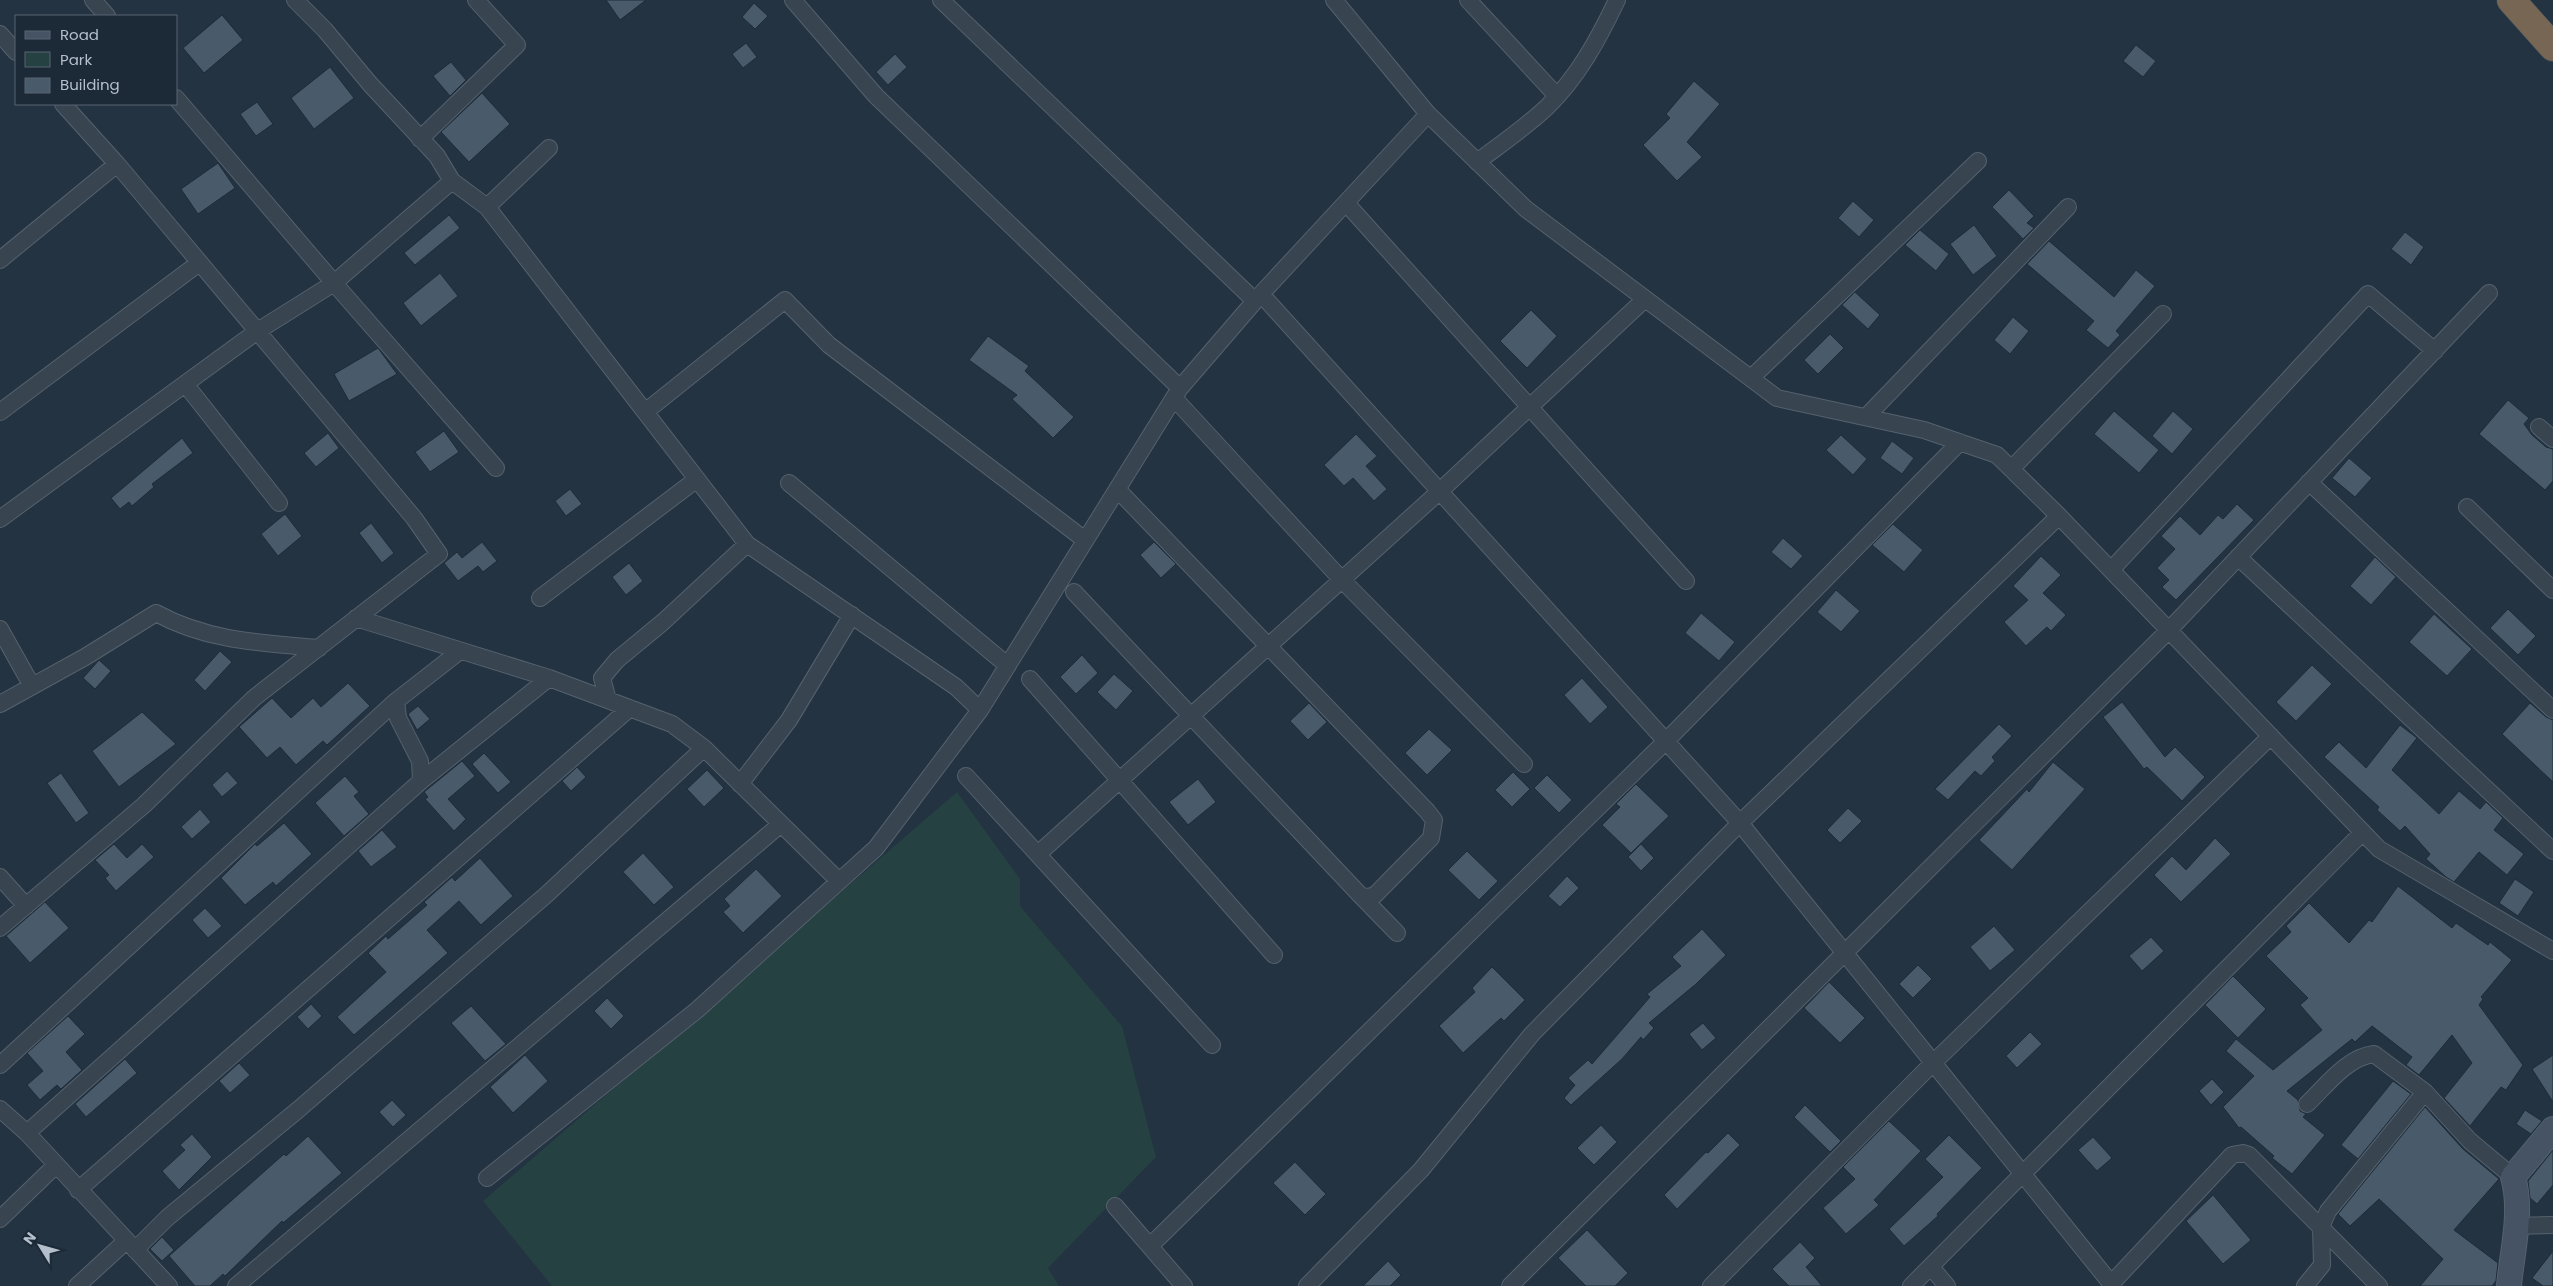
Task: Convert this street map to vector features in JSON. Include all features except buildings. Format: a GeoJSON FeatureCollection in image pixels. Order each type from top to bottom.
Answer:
{"type":"FeatureCollection","features":[{"type":"Feature","properties":{"kind":"highway"},"geometry":{"type":"LineString","coordinates":[[2511,0],[2553,46]]}},
{"type":"Feature","properties":{"kind":"street"},"geometry":{"type":"LineString","coordinates":[[93,0],[106,15]]}},
{"type":"Feature","properties":{"kind":"street"},"geometry":{"type":"LineString","coordinates":[[295,0],[325,30],[370,84],[437,156],[452,181],[487,207],[747,544],[956,687],[980,710]]}},
{"type":"Feature","properties":{"kind":"street"},"geometry":{"type":"LineString","coordinates":[[420,139],[517,45],[476,0]]}},
{"type":"Feature","properties":{"kind":"street"},"geometry":{"type":"LineString","coordinates":[[793,0],[876,96],[1177,393],[1342,580],[1524,764]]}},
{"type":"Feature","properties":{"kind":"street"},"geometry":{"type":"LineString","coordinates":[[941,0],[1258,297],[1440,491],[1740,822],[2112,1285],[2232,1155],[2237,1153],[2249,1155],[2379,1286]]}},
{"type":"Feature","properties":{"kind":"street"},"geometry":{"type":"LineString","coordinates":[[1334,0],[1428,114],[1526,209],[1777,398],[1924,430],[1997,456],[2059,516],[2379,849],[2553,951]]}},
{"type":"Feature","properties":{"kind":"street"},"geometry":{"type":"LineString","coordinates":[[1468,0],[1557,96]]}},
{"type":"Feature","properties":{"kind":"street"},"geometry":{"type":"LineString","coordinates":[[1477,162],[1523,127],[1557,96],[1599,37],[1617,0]]}},
{"type":"Feature","properties":{"kind":"street"},"geometry":{"type":"LineString","coordinates":[[0,34],[15,51]]}},
{"type":"Feature","properties":{"kind":"street"},"geometry":{"type":"LineString","coordinates":[[178,100],[334,283],[496,468]]}},
{"type":"Feature","properties":{"kind":"street"},"geometry":{"type":"LineString","coordinates":[[0,928],[144,805],[254,698],[439,554],[414,518],[117,164],[64,105]]}},
{"type":"Feature","properties":{"kind":"street"},"geometry":{"type":"LineString","coordinates":[[487,1178],[697,1010],[838,880],[876,848],[980,710],[1177,393],[1258,297],[1428,114]]}},
{"type":"Feature","properties":{"kind":"street"},"geometry":{"type":"LineString","coordinates":[[487,207],[549,148]]}},
{"type":"Feature","properties":{"kind":"street"},"geometry":{"type":"LineString","coordinates":[[1751,378],[1978,161]]}},
{"type":"Feature","properties":{"kind":"street"},"geometry":{"type":"LineString","coordinates":[[2,254],[117,164]]}},
{"type":"Feature","properties":{"kind":"street"},"geometry":{"type":"LineString","coordinates":[[0,519],[256,332],[334,283],[452,181]]}},
{"type":"Feature","properties":{"kind":"street"},"geometry":{"type":"LineString","coordinates":[[1346,203],[1686,581]]}},
{"type":"Feature","properties":{"kind":"street"},"geometry":{"type":"LineString","coordinates":[[1866,417],[2068,208]]}},
{"type":"Feature","properties":{"kind":"street"},"geometry":{"type":"LineString","coordinates":[[0,412],[199,263]]}},
{"type":"Feature","properties":{"kind":"street"},"geometry":{"type":"LineString","coordinates":[[1510,1286],[2169,630],[2489,293]]}},
{"type":"Feature","properties":{"kind":"street"},"geometry":{"type":"LineString","coordinates":[[2111,570],[2368,294],[2436,350]]}},
{"type":"Feature","properties":{"kind":"street"},"geometry":{"type":"LineString","coordinates":[[1038,854],[1266,646],[1440,491],[1646,299]]}},
{"type":"Feature","properties":{"kind":"street"},"geometry":{"type":"LineString","coordinates":[[646,412],[785,300],[829,345],[1085,540]]}},
{"type":"Feature","properties":{"kind":"street"},"geometry":{"type":"LineString","coordinates":[[2011,469],[2163,314]]}},
{"type":"Feature","properties":{"kind":"street"},"geometry":{"type":"LineString","coordinates":[[186,384],[279,503]]}},
{"type":"Feature","properties":{"kind":"street"},"geometry":{"type":"LineString","coordinates":[[2539,427],[2553,439]]}},
{"type":"Feature","properties":{"kind":"street"},"geometry":{"type":"LineString","coordinates":[[1150,1246],[1666,741],[1960,442]]}},
{"type":"Feature","properties":{"kind":"street"},"geometry":{"type":"LineString","coordinates":[[540,598],[697,479]]}},
{"type":"Feature","properties":{"kind":"street"},"geometry":{"type":"LineString","coordinates":[[2309,482],[2553,710]]}},
{"type":"Feature","properties":{"kind":"street"},"geometry":{"type":"LineString","coordinates":[[789,483],[1007,665]]}},
{"type":"Feature","properties":{"kind":"street"},"geometry":{"type":"LineString","coordinates":[[1117,489],[1434,820],[1431,838],[1375,895],[1369,897],[1361,896]]}},
{"type":"Feature","properties":{"kind":"street"},"geometry":{"type":"LineString","coordinates":[[2467,507],[2553,590]]}},
{"type":"Feature","properties":{"kind":"street"},"geometry":{"type":"LineString","coordinates":[[1307,1286],[1421,1170],[1532,1034],[1740,822],[2059,516]]}},
{"type":"Feature","properties":{"kind":"street"},"geometry":{"type":"LineString","coordinates":[[608,700],[602,678],[617,660],[663,622],[747,544]]}},
{"type":"Feature","properties":{"kind":"street"},"geometry":{"type":"LineString","coordinates":[[2238,557],[2553,851]]}},
{"type":"Feature","properties":{"kind":"street"},"geometry":{"type":"LineString","coordinates":[[1074,592],[1397,933]]}},
{"type":"Feature","properties":{"kind":"street"},"geometry":{"type":"LineString","coordinates":[[0,704],[85,657],[156,613],[181,627],[244,642],[319,648]]}},
{"type":"Feature","properties":{"kind":"street"},"geometry":{"type":"LineString","coordinates":[[740,784],[789,720],[852,615]]}},
{"type":"Feature","properties":{"kind":"street"},"geometry":{"type":"LineString","coordinates":[[356,618],[549,678],[672,724],[704,748],[838,880]]}},
{"type":"Feature","properties":{"kind":"street"},"geometry":{"type":"LineString","coordinates":[[0,629],[32,686]]}},
{"type":"Feature","properties":{"kind":"street"},"geometry":{"type":"LineString","coordinates":[[0,1065],[396,700],[460,651]]}},
{"type":"Feature","properties":{"kind":"street"},"geometry":{"type":"LineString","coordinates":[[26,1133],[420,781],[549,678]]}},
{"type":"Feature","properties":{"kind":"street"},"geometry":{"type":"LineString","coordinates":[[1030,679],[1118,782],[1274,955]]}},
{"type":"Feature","properties":{"kind":"street"},"geometry":{"type":"LineString","coordinates":[[396,700],[398,718],[420,761],[420,781]]}},
{"type":"Feature","properties":{"kind":"street"},"geometry":{"type":"LineString","coordinates":[[78,1190],[630,708]]}},
{"type":"Feature","properties":{"kind":"street"},"geometry":{"type":"LineString","coordinates":[[1711,1286],[1933,1063],[2271,736]]}},
{"type":"Feature","properties":{"kind":"street"},"geometry":{"type":"LineString","coordinates":[[77,1286],[167,1218],[298,1109],[546,895],[704,748]]}},
{"type":"Feature","properties":{"kind":"street"},"geometry":{"type":"LineString","coordinates":[[966,776],[1212,1045]]}},
{"type":"Feature","properties":{"kind":"street"},"geometry":{"type":"LineString","coordinates":[[236,1286],[781,824]]}},
{"type":"Feature","properties":{"kind":"street"},"geometry":{"type":"LineString","coordinates":[[1912,1286],[2363,832]]}},
{"type":"Feature","properties":{"kind":"street"},"geometry":{"type":"LineString","coordinates":[[0,877],[26,906]]}},
{"type":"Feature","properties":{"kind":"street"},"geometry":{"type":"LineString","coordinates":[[2307,1104],[2347,1066],[2363,1055],[2374,1054],[2425,1092],[2470,1142],[2513,1177],[2516,1186],[2516,1226],[2509,1286]]}},
{"type":"Feature","properties":{"kind":"street"},"geometry":{"type":"LineString","coordinates":[[2305,1286],[2322,1265],[2321,1227],[2328,1211],[2425,1092]]}},
{"type":"Feature","properties":{"kind":"street"},"geometry":{"type":"LineString","coordinates":[[0,1109],[26,1133],[169,1286]]}},
{"type":"Feature","properties":{"kind":"street"},"geometry":{"type":"LineString","coordinates":[[2513,1177],[2553,1129]]}},
{"type":"Feature","properties":{"kind":"street"},"geometry":{"type":"LineString","coordinates":[[0,1219],[55,1166]]}},
{"type":"Feature","properties":{"kind":"street"},"geometry":{"type":"LineString","coordinates":[[1115,1206],[1184,1286]]}},
{"type":"Feature","properties":{"kind":"street"},"geometry":{"type":"LineString","coordinates":[[2516,1226],[2553,1225]]}},
{"type":"Feature","properties":{"kind":"street"},"geometry":{"type":"LineString","coordinates":[[1931,1267],[1947,1286]]}},
{"type":"Feature","properties":{"kind":"green space"},"geometry":{"type":"Polygon","coordinates":[[[957,792],[1020,879],[1020,906],[1122,1026],[1156,1157],[1048,1268],[1059,1286],[552,1286],[483,1201],[957,792]]]}}]}
